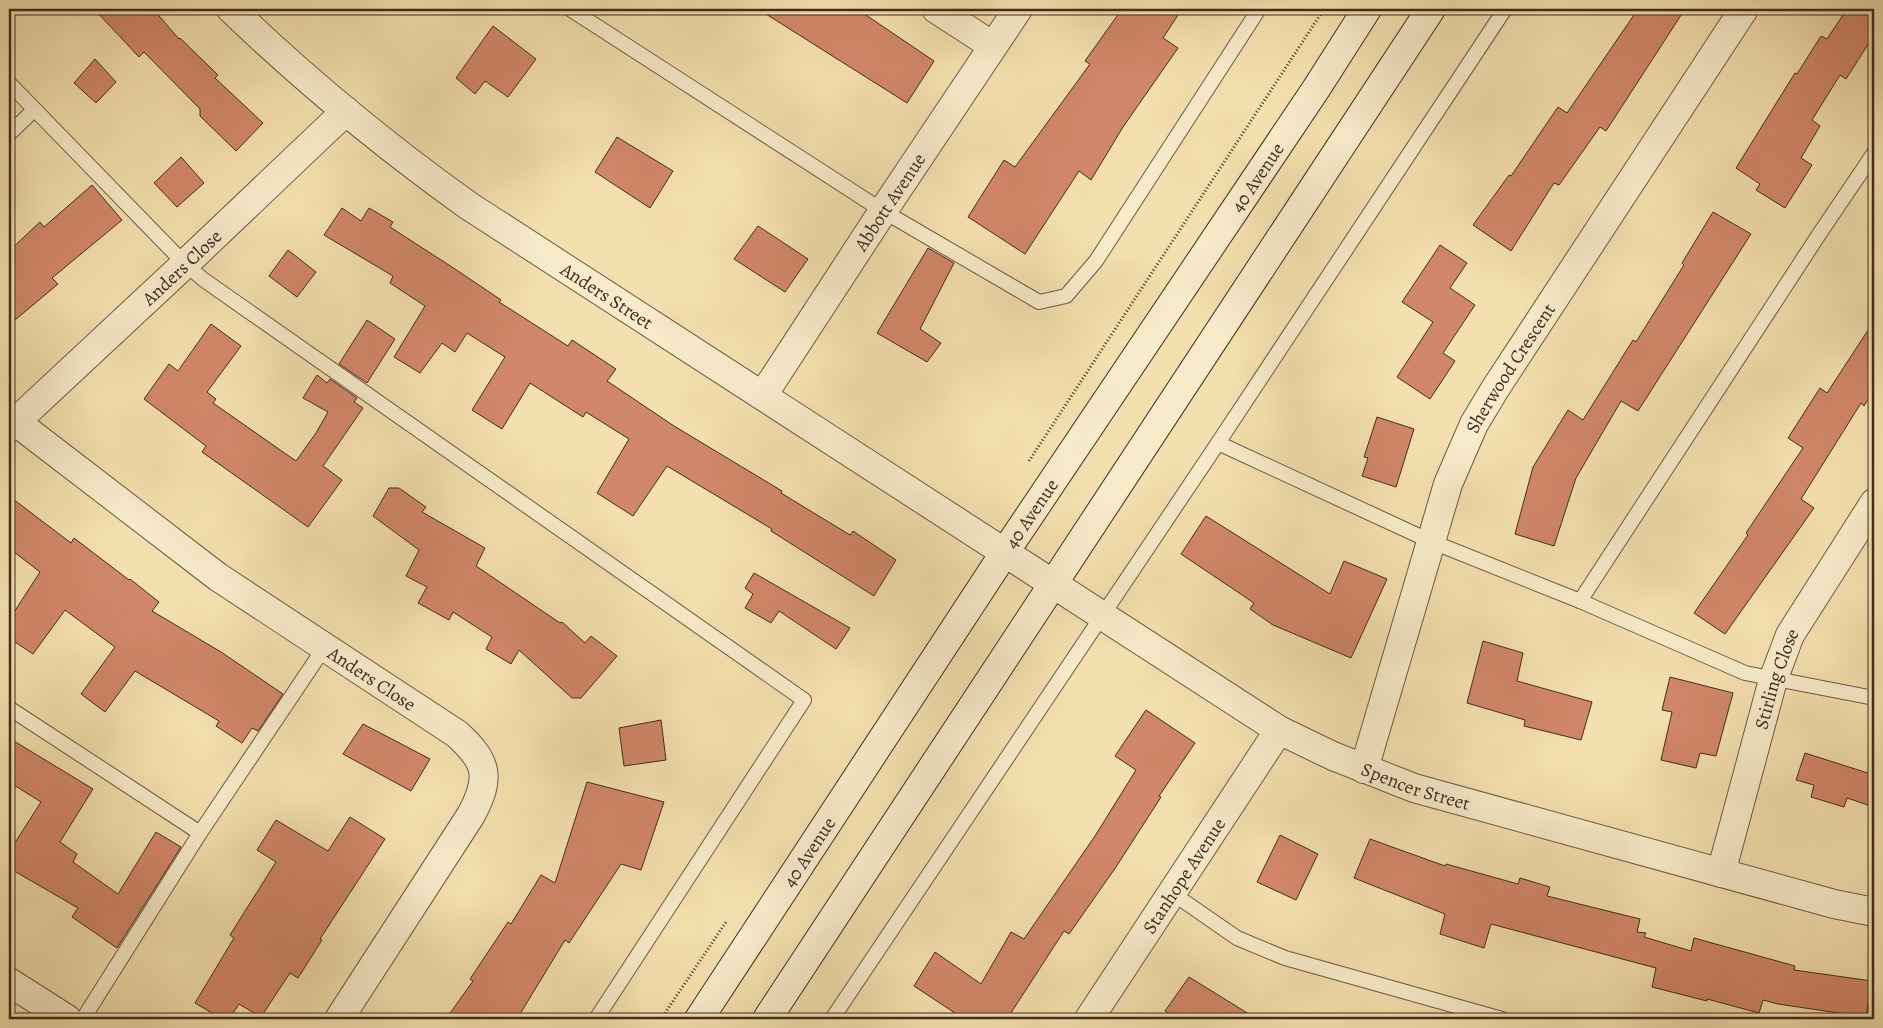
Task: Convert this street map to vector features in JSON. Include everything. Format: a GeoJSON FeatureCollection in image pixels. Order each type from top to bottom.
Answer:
{"type":"FeatureCollection","features":[{"type":"Feature","properties":{"kind":"street","name":"Anders Street"},"geometry":{"type":"LineString","coordinates":[[231,9],[395,152],[470,206],[1005,552]]}},
{"type":"Feature","properties":{"kind":"street"},"geometry":{"type":"LineString","coordinates":[[936,9],[993,46]]}},
{"type":"Feature","properties":{"kind":"street","name":"Abbott Avenue"},"geometry":{"type":"LineString","coordinates":[[764,395],[883,211],[1018,9]]}},
{"type":"Feature","properties":{"kind":"street","name":"40 Avenue"},"geometry":{"type":"LineString","coordinates":[[699,1019],[1005,552],[1316,89],[1367,9]]}},
{"type":"Feature","properties":{"kind":"street"},"geometry":{"type":"LineString","coordinates":[[767,1019],[1431,9]]}},
{"type":"Feature","properties":{"kind":"street","name":"Sherwood Crescent"},"geometry":{"type":"LineString","coordinates":[[1364,769],[1448,484],[1474,424],[1505,373],[1744,9]]}},
{"type":"Feature","properties":{"kind":"street","name":"Anders Close"},"geometry":{"type":"LineString","coordinates":[[339,1019],[478,802],[484,784],[483,767],[478,756],[457,734],[218,577],[12,425],[346,111]]}},
{"type":"Feature","properties":{"kind":"street","name":"Stirling Close"},"geometry":{"type":"LineString","coordinates":[[1721,873],[1773,680],[1794,629],[1874,504]]}},
{"type":"Feature","properties":{"kind":"street","name":"Spencer Street"},"geometry":{"type":"LineString","coordinates":[[1005,552],[1279,730],[1364,769],[1423,790],[1834,904],[1874,912]]}},
{"type":"Feature","properties":{"kind":"street","name":"Stanhope Avenue"},"geometry":{"type":"LineString","coordinates":[[1089,1019],[1279,730]]}},
{"type":"Feature","properties":{"kind":"street"},"geometry":{"type":"LineString","coordinates":[[9,982],[67,1019]]}},
{"type":"Feature","properties":{"kind":"lane"},"geometry":{"type":"LineString","coordinates":[[570,9],[883,211],[1039,302],[1066,296],[1096,261],[1259,9]]}},
{"type":"Feature","properties":{"kind":"lane"},"geometry":{"type":"LineString","coordinates":[[832,1019],[1218,443],[1505,9]]}},
{"type":"Feature","properties":{"kind":"lane"},"geometry":{"type":"LineString","coordinates":[[9,83],[185,264],[204,280],[804,700],[596,1019]]}},
{"type":"Feature","properties":{"kind":"lane"},"geometry":{"type":"LineString","coordinates":[[9,134],[34,110]]}},
{"type":"Feature","properties":{"kind":"lane"},"geometry":{"type":"LineString","coordinates":[[1580,602],[1874,153]]}},
{"type":"Feature","properties":{"kind":"lane"},"geometry":{"type":"LineString","coordinates":[[1218,443],[1430,541],[1580,602],[1745,673],[1773,680],[1874,698]]}},
{"type":"Feature","properties":{"kind":"lane"},"geometry":{"type":"LineString","coordinates":[[83,1019],[200,832],[324,648]]}},
{"type":"Feature","properties":{"kind":"lane"},"geometry":{"type":"LineString","coordinates":[[9,708],[200,832]]}},
{"type":"Feature","properties":{"kind":"lane"},"geometry":{"type":"LineString","coordinates":[[1172,893],[1237,938],[1268,952],[1502,1019]]}},
{"type":"Feature","properties":{"kind":"path"},"geometry":{"type":"LineString","coordinates":[[1026,466],[1324,9]]}},
{"type":"Feature","properties":{"kind":"building"},"geometry":{"type":"Polygon","coordinates":[[[94,9],[153,9],[179,39],[218,75],[215,78],[263,123],[236,151],[200,116],[200,109],[144,52],[139,57],[94,9]]]}},
{"type":"Feature","properties":{"kind":"building"},"geometry":{"type":"Polygon","coordinates":[[[758,9],[857,9],[934,61],[907,103],[758,9]]]}},
{"type":"Feature","properties":{"kind":"building"},"geometry":{"type":"Polygon","coordinates":[[[1122,9],[1182,9],[1163,38],[1178,48],[1123,127],[1091,180],[1079,171],[1025,254],[968,217],[1004,160],[1015,167],[1090,64],[1085,61],[1122,9]]]}},
{"type":"Feature","properties":{"kind":"building"},"geometry":{"type":"Polygon","coordinates":[[[1638,9],[1685,9],[1606,131],[1600,127],[1559,185],[1554,183],[1511,251],[1473,225],[1509,175],[1511,176],[1558,107],[1567,113],[1638,9]]]}},
{"type":"Feature","properties":{"kind":"building"},"geometry":{"type":"Polygon","coordinates":[[[1847,9],[1874,9],[1874,35],[1846,79],[1840,75],[1812,120],[1820,126],[1801,158],[1812,165],[1785,208],[1756,190],[1760,184],[1736,168],[1795,73],[1797,74],[1821,36],[1827,39],[1847,9]]]}},
{"type":"Feature","properties":{"kind":"building"},"geometry":{"type":"Polygon","coordinates":[[[493,26],[536,59],[508,97],[485,81],[475,94],[456,78],[493,26]]]}},
{"type":"Feature","properties":{"kind":"building"},"geometry":{"type":"Polygon","coordinates":[[[95,59],[116,82],[96,103],[74,83],[95,59]]]}},
{"type":"Feature","properties":{"kind":"building"},"geometry":{"type":"Polygon","coordinates":[[[617,137],[673,171],[650,208],[595,172],[617,137]]]}},
{"type":"Feature","properties":{"kind":"building"},"geometry":{"type":"Polygon","coordinates":[[[181,157],[204,183],[177,207],[154,183],[181,157]]]}},
{"type":"Feature","properties":{"kind":"building"},"geometry":{"type":"Polygon","coordinates":[[[92,185],[122,220],[52,278],[58,284],[9,325],[9,251],[40,222],[44,227],[92,185]]]}},
{"type":"Feature","properties":{"kind":"building"},"geometry":{"type":"Polygon","coordinates":[[[342,208],[361,221],[369,208],[393,222],[390,227],[501,300],[499,302],[568,346],[572,340],[616,369],[607,381],[674,426],[782,491],[781,493],[850,535],[853,531],[896,560],[874,596],[771,531],[772,529],[667,466],[633,516],[597,493],[629,439],[586,412],[583,417],[530,383],[502,429],[472,410],[505,357],[467,333],[455,352],[442,343],[420,373],[394,357],[425,306],[390,283],[393,276],[324,235],[342,208]]]}},
{"type":"Feature","properties":{"kind":"building"},"geometry":{"type":"Polygon","coordinates":[[[1713,212],[1751,234],[1638,411],[1621,401],[1576,478],[1554,546],[1515,534],[1533,467],[1568,410],[1583,420],[1633,340],[1636,342],[1684,265],[1682,263],[1713,212]]]}},
{"type":"Feature","properties":{"kind":"building"},"geometry":{"type":"Polygon","coordinates":[[[758,226],[808,259],[785,292],[734,259],[758,226]]]}},
{"type":"Feature","properties":{"kind":"building"},"geometry":{"type":"Polygon","coordinates":[[[1440,245],[1467,263],[1450,288],[1475,305],[1443,353],[1455,361],[1430,399],[1397,377],[1433,322],[1402,302],[1440,245]]]}},
{"type":"Feature","properties":{"kind":"building"},"geometry":{"type":"Polygon","coordinates":[[[928,248],[954,263],[920,329],[941,343],[927,362],[877,333],[928,248]]]}},
{"type":"Feature","properties":{"kind":"building"},"geometry":{"type":"Polygon","coordinates":[[[288,250],[316,272],[297,297],[269,276],[288,250]]]}},
{"type":"Feature","properties":{"kind":"building"},"geometry":{"type":"Polygon","coordinates":[[[367,320],[395,339],[367,383],[339,364],[367,320]]]}},
{"type":"Feature","properties":{"kind":"building"},"geometry":{"type":"Polygon","coordinates":[[[1874,321],[1874,389],[1864,406],[1861,403],[1801,499],[1814,508],[1725,634],[1694,613],[1748,535],[1746,533],[1803,448],[1788,438],[1820,388],[1827,393],[1874,321]]]}},
{"type":"Feature","properties":{"kind":"building"},"geometry":{"type":"Polygon","coordinates":[[[211,324],[241,346],[207,392],[216,399],[213,403],[296,461],[328,412],[303,398],[317,375],[327,383],[330,379],[357,398],[354,402],[363,408],[323,466],[342,480],[308,527],[202,452],[206,446],[144,399],[169,364],[178,371],[211,324]]]}},
{"type":"Feature","properties":{"kind":"building"},"geometry":{"type":"Polygon","coordinates":[[[1377,417],[1414,429],[1396,487],[1362,476],[1368,458],[1364,457],[1377,417]]]}},
{"type":"Feature","properties":{"kind":"building"},"geometry":{"type":"Polygon","coordinates":[[[389,488],[399,488],[426,507],[422,512],[485,548],[476,566],[560,623],[562,622],[585,643],[591,636],[617,656],[581,698],[572,698],[519,650],[511,664],[486,649],[492,637],[453,612],[449,620],[418,603],[427,587],[406,576],[419,550],[373,516],[389,488]]]}},
{"type":"Feature","properties":{"kind":"building"},"geometry":{"type":"Polygon","coordinates":[[[9,496],[71,543],[74,538],[159,602],[152,611],[221,652],[283,694],[258,731],[252,728],[242,743],[216,726],[219,721],[135,671],[105,712],[81,694],[115,647],[65,610],[33,654],[9,638],[9,620],[40,572],[9,548],[9,496]]]}},
{"type":"Feature","properties":{"kind":"building"},"geometry":{"type":"Polygon","coordinates":[[[1206,516],[1330,594],[1344,561],[1387,579],[1351,658],[1273,625],[1250,609],[1254,603],[1181,554],[1206,516]]]}},
{"type":"Feature","properties":{"kind":"building"},"geometry":{"type":"Polygon","coordinates":[[[754,573],[850,628],[836,649],[779,611],[771,623],[745,608],[753,594],[745,588],[754,573]]]}},
{"type":"Feature","properties":{"kind":"building"},"geometry":{"type":"Polygon","coordinates":[[[1483,641],[1523,653],[1517,681],[1592,702],[1581,740],[1524,726],[1525,720],[1467,703],[1483,641]]]}},
{"type":"Feature","properties":{"kind":"building"},"geometry":{"type":"Polygon","coordinates":[[[1670,677],[1733,693],[1716,756],[1700,753],[1696,768],[1661,760],[1672,712],[1662,710],[1670,677]]]}},
{"type":"Feature","properties":{"kind":"building"},"geometry":{"type":"Polygon","coordinates":[[[1146,710],[1195,743],[1159,796],[1161,797],[1116,867],[1069,934],[1064,931],[1007,1019],[964,1019],[914,986],[935,952],[981,984],[1011,932],[1024,939],[1095,836],[1136,770],[1115,756],[1146,710]]]}},
{"type":"Feature","properties":{"kind":"building"},"geometry":{"type":"Polygon","coordinates":[[[661,720],[666,760],[624,766],[619,728],[661,720]]]}},
{"type":"Feature","properties":{"kind":"building"},"geometry":{"type":"Polygon","coordinates":[[[363,724],[430,759],[411,791],[343,754],[363,724]]]}},
{"type":"Feature","properties":{"kind":"building"},"geometry":{"type":"Polygon","coordinates":[[[9,738],[93,789],[60,842],[77,854],[73,862],[118,894],[156,832],[181,847],[117,948],[72,917],[78,908],[9,868],[9,852],[41,802],[9,782],[9,738]]]}},
{"type":"Feature","properties":{"kind":"building"},"geometry":{"type":"Polygon","coordinates":[[[1805,753],[1874,775],[1874,807],[1847,798],[1844,807],[1811,797],[1814,785],[1796,780],[1805,753]]]}},
{"type":"Feature","properties":{"kind":"building"},"geometry":{"type":"Polygon","coordinates":[[[587,782],[664,802],[641,870],[621,864],[569,943],[565,940],[517,1019],[446,1019],[473,981],[470,979],[508,922],[511,924],[541,875],[555,883],[587,782]]]}},
{"type":"Feature","properties":{"kind":"building"},"geometry":{"type":"Polygon","coordinates":[[[350,817],[385,839],[320,939],[322,940],[298,978],[290,973],[261,1017],[239,1004],[229,1019],[222,1019],[195,1003],[234,938],[230,935],[276,862],[257,850],[276,820],[328,851],[350,817]]]}},
{"type":"Feature","properties":{"kind":"building"},"geometry":{"type":"Polygon","coordinates":[[[1280,835],[1318,854],[1296,900],[1257,882],[1280,835]]]}},
{"type":"Feature","properties":{"kind":"building"},"geometry":{"type":"Polygon","coordinates":[[[1370,839],[1445,866],[1446,864],[1518,884],[1520,878],[1550,887],[1547,896],[1640,919],[1637,932],[1646,933],[1644,937],[1691,951],[1694,938],[1795,966],[1794,970],[1872,981],[1866,1017],[1778,1004],[1763,1000],[1759,1013],[1707,999],[1707,1001],[1652,987],[1656,968],[1491,924],[1484,948],[1440,934],[1445,914],[1354,878],[1370,839]]]}},
{"type":"Feature","properties":{"kind":"building"},"geometry":{"type":"Polygon","coordinates":[[[1189,977],[1257,1019],[1178,1019],[1165,1011],[1189,977]]]}}]}
